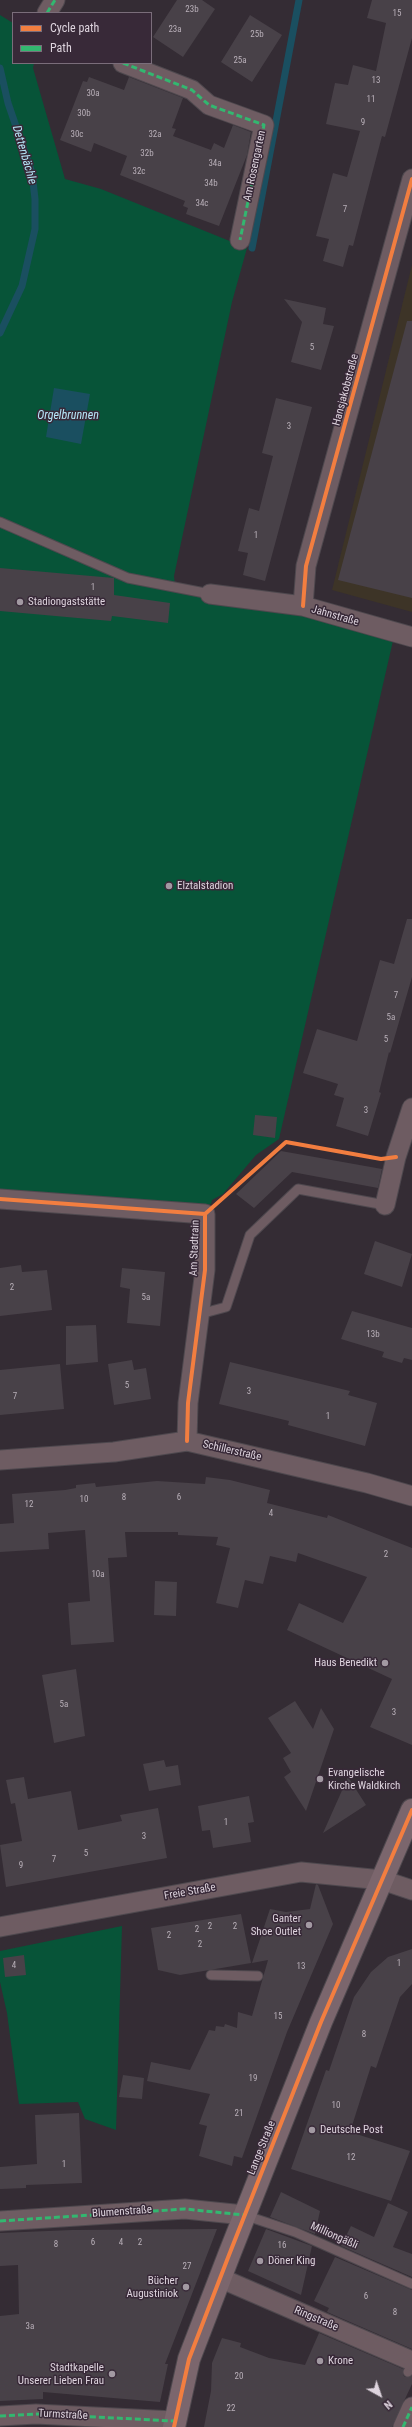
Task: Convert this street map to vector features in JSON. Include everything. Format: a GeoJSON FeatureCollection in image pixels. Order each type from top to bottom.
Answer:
{"type":"FeatureCollection","features":[{"type":"Feature","properties":{"kind":"street"},"geometry":{"type":"LineString","coordinates":[[48,12],[55,0]]}},
{"type":"Feature","properties":{"kind":"street","name":"Am Rosengarten"},"geometry":{"type":"LineString","coordinates":[[127,64],[192,90],[209,105],[264,125],[240,240]]}},
{"type":"Feature","properties":{"kind":"street","name":"Hansjakobstraße"},"geometry":{"type":"LineString","coordinates":[[303,606],[306,566],[412,179]]}},
{"type":"Feature","properties":{"kind":"street","name":"Jahnstraße"},"geometry":{"type":"LineString","coordinates":[[210,594],[303,606],[412,637]]}},
{"type":"Feature","properties":{"kind":"street"},"geometry":{"type":"LineString","coordinates":[[385,1205],[396,1157],[412,1108]]}},
{"type":"Feature","properties":{"kind":"street","name":"Am Stadtrain"},"geometry":{"type":"LineString","coordinates":[[0,1199],[205,1214],[206,1248],[200,1314],[188,1403],[187,1440]]}},
{"type":"Feature","properties":{"kind":"street","name":"Schillerstraße"},"geometry":{"type":"LineString","coordinates":[[0,1460],[114,1452],[187,1440],[367,1483],[412,1496]]}},
{"type":"Feature","properties":{"kind":"street","name":"Lange Straße"},"geometry":{"type":"LineString","coordinates":[[174,2424],[189,2359],[244,2215],[321,2022],[412,1810]]}},
{"type":"Feature","properties":{"kind":"street","name":"Freie Straße"},"geometry":{"type":"LineString","coordinates":[[0,1927],[301,1872],[382,1880],[412,1890]]}},
{"type":"Feature","properties":{"kind":"street","name":"Blumenstraße"},"geometry":{"type":"LineString","coordinates":[[0,2221],[184,2209],[244,2215]]}},
{"type":"Feature","properties":{"kind":"street","name":"Ringstraße"},"geometry":{"type":"LineString","coordinates":[[220,2278],[411,2366]]}},
{"type":"Feature","properties":{"kind":"street"},"geometry":{"type":"LineString","coordinates":[[403,2427],[412,2407]]}},
{"type":"Feature","properties":{"kind":"street","name":"Turmstraße"},"geometry":{"type":"LineString","coordinates":[[0,2416],[36,2414],[174,2424]]}},
{"type":"Feature","properties":{"kind":"lane"},"geometry":{"type":"LineString","coordinates":[[0,522],[128,578],[210,594]]}},
{"type":"Feature","properties":{"kind":"lane"},"geometry":{"type":"LineString","coordinates":[[200,1314],[226,1307],[250,1235],[298,1189],[385,1205]]}},
{"type":"Feature","properties":{"kind":"lane"},"geometry":{"type":"LineString","coordinates":[[211,1975],[258,1976]]}},
{"type":"Feature","properties":{"kind":"lane","name":"Milliongäßli"},"geometry":{"type":"LineString","coordinates":[[244,2215],[295,2232],[412,2284]]}},
{"type":"Feature","properties":{"kind":"shaded area"},"geometry":{"type":"Polygon","coordinates":[[[412,265],[412,612],[332,590],[412,265]]]}},
{"type":"Feature","properties":{"kind":"green space","name":"Elztalstadion"},"geometry":{"type":"Polygon","coordinates":[[[0,15],[12,22],[12,64],[34,64],[33,68],[65,179],[101,189],[247,248],[232,302],[174,576],[175,586],[395,632],[279,1139],[256,1155],[223,1194],[212,1200],[211,1204],[201,1206],[0,1195],[0,15]]]}},
{"type":"Feature","properties":{"kind":"green space"},"geometry":{"type":"Polygon","coordinates":[[[122,1926],[116,2130],[85,2119],[78,2102],[19,2104],[7,2013],[0,1982],[0,1951],[122,1926]]]}},
{"type":"Feature","properties":{"kind":"water","name":"Orgelbrunnen"},"geometry":{"type":"Polygon","coordinates":[[[54,388],[90,394],[81,444],[46,437],[54,388]]]}},
{"type":"Feature","properties":{"kind":"building"},"geometry":{"type":"Polygon","coordinates":[[[177,0],[202,0],[215,9],[183,57],[153,37],[177,0]]]}},
{"type":"Feature","properties":{"kind":"building"},"geometry":{"type":"Polygon","coordinates":[[[372,0],[412,0],[412,38],[385,137],[382,136],[353,246],[349,245],[343,267],[323,261],[329,239],[316,236],[333,173],[347,177],[360,131],[326,124],[335,83],[348,85],[353,65],[376,71],[386,23],[367,18],[372,0]]]}},
{"type":"Feature","properties":{"kind":"building"},"geometry":{"type":"Polygon","coordinates":[[[250,15],[282,35],[252,82],[221,62],[250,15]]]}},
{"type":"Feature","properties":{"kind":"building"},"geometry":{"type":"Polygon","coordinates":[[[89,77],[124,90],[129,77],[183,98],[172,128],[176,129],[173,136],[211,150],[214,143],[224,148],[233,125],[251,132],[247,155],[219,226],[186,214],[188,208],[183,206],[185,201],[120,175],[127,156],[94,143],[91,152],[60,140],[83,81],[87,82],[89,77]]]}},
{"type":"Feature","properties":{"kind":"building"},"geometry":{"type":"Polygon","coordinates":[[[284,299],[326,308],[323,324],[334,326],[321,370],[291,362],[302,322],[284,299]]]}},
{"type":"Feature","properties":{"kind":"building"},"geometry":{"type":"Polygon","coordinates":[[[407,321],[412,321],[412,598],[338,580],[407,321]]]}},
{"type":"Feature","properties":{"kind":"building"},"geometry":{"type":"Polygon","coordinates":[[[276,398],[312,407],[265,581],[243,575],[248,553],[238,551],[249,508],[259,511],[273,456],[262,453],[276,398]]]}},
{"type":"Feature","properties":{"kind":"building"},"geometry":{"type":"Polygon","coordinates":[[[0,568],[114,578],[114,595],[170,603],[168,623],[112,616],[111,621],[0,611],[0,568]]]}},
{"type":"Feature","properties":{"kind":"building"},"geometry":{"type":"Polygon","coordinates":[[[407,919],[412,919],[412,977],[390,1053],[389,1052],[379,1092],[381,1093],[368,1136],[336,1126],[344,1098],[334,1095],[338,1084],[303,1073],[317,1029],[357,1041],[380,960],[394,964],[407,919]]]}},
{"type":"Feature","properties":{"kind":"building"},"geometry":{"type":"Polygon","coordinates":[[[255,1115],[277,1117],[275,1138],[253,1135],[255,1115]]]}},
{"type":"Feature","properties":{"kind":"building"},"geometry":{"type":"Polygon","coordinates":[[[281,1151],[382,1169],[378,1188],[292,1172],[254,1208],[236,1194],[281,1151]]]}},
{"type":"Feature","properties":{"kind":"building"},"geometry":{"type":"Polygon","coordinates":[[[375,1241],[412,1254],[402,1287],[364,1274],[375,1241]]]}},
{"type":"Feature","properties":{"kind":"building"},"geometry":{"type":"Polygon","coordinates":[[[21,1265],[22,1272],[47,1270],[52,1310],[0,1316],[0,1268],[21,1265]]]}},
{"type":"Feature","properties":{"kind":"building"},"geometry":{"type":"Polygon","coordinates":[[[122,1268],[165,1272],[160,1326],[127,1323],[130,1289],[120,1287],[122,1268]]]}},
{"type":"Feature","properties":{"kind":"building"},"geometry":{"type":"Polygon","coordinates":[[[352,1311],[412,1328],[412,1360],[404,1358],[402,1363],[382,1357],[384,1352],[341,1339],[352,1311]]]}},
{"type":"Feature","properties":{"kind":"building"},"geometry":{"type":"Polygon","coordinates":[[[96,1325],[98,1362],[66,1365],[66,1326],[96,1325]]]}},
{"type":"Feature","properties":{"kind":"building"},"geometry":{"type":"Polygon","coordinates":[[[132,1360],[134,1370],[146,1368],[151,1399],[114,1405],[108,1364],[132,1360]]]}},
{"type":"Feature","properties":{"kind":"building"},"geometry":{"type":"Polygon","coordinates":[[[230,1362],[350,1391],[348,1395],[377,1403],[365,1446],[288,1425],[289,1421],[219,1404],[230,1362]]]}},
{"type":"Feature","properties":{"kind":"building"},"geometry":{"type":"Polygon","coordinates":[[[60,1364],[64,1409],[0,1415],[0,1370],[60,1364]]]}},
{"type":"Feature","properties":{"kind":"building"},"geometry":{"type":"Polygon","coordinates":[[[206,1477],[230,1480],[270,1490],[267,1503],[327,1518],[328,1515],[412,1548],[412,1745],[370,1727],[392,1679],[287,1630],[299,1603],[343,1623],[367,1577],[298,1553],[296,1562],[270,1556],[263,1584],[245,1580],[238,1608],[216,1603],[230,1548],[216,1545],[218,1537],[178,1535],[178,1532],[125,1532],[127,1557],[108,1558],[114,1642],[71,1645],[68,1603],[90,1601],[85,1530],[48,1533],[49,1549],[0,1552],[0,1524],[14,1523],[12,1494],[65,1490],[76,1488],[76,1485],[95,1483],[96,1487],[157,1481],[205,1484],[206,1477]]]}},
{"type":"Feature","properties":{"kind":"building"},"geometry":{"type":"Polygon","coordinates":[[[155,1581],[177,1582],[176,1616],[154,1615],[155,1581]]]}},
{"type":"Feature","properties":{"kind":"building"},"geometry":{"type":"Polygon","coordinates":[[[76,1669],[85,1736],[54,1743],[42,1675],[76,1669]]]}},
{"type":"Feature","properties":{"kind":"building"},"geometry":{"type":"Polygon","coordinates":[[[295,1701],[313,1729],[321,1708],[334,1729],[306,1811],[284,1777],[291,1772],[283,1758],[291,1753],[268,1718],[295,1701]]]}},
{"type":"Feature","properties":{"kind":"building"},"geometry":{"type":"Polygon","coordinates":[[[164,1760],[166,1767],[178,1765],[181,1785],[149,1791],[143,1764],[164,1760]]]}},
{"type":"Feature","properties":{"kind":"building"},"geometry":{"type":"Polygon","coordinates":[[[24,1777],[28,1799],[71,1791],[78,1830],[122,1821],[120,1815],[158,1808],[167,1858],[6,1887],[0,1845],[22,1841],[15,1803],[11,1804],[6,1780],[24,1777]]]}},
{"type":"Feature","properties":{"kind":"building"},"geometry":{"type":"Polygon","coordinates":[[[348,1777],[366,1805],[323,1833],[348,1777]]]}},
{"type":"Feature","properties":{"kind":"building"},"geometry":{"type":"Polygon","coordinates":[[[249,1796],[254,1822],[248,1823],[251,1842],[213,1848],[210,1830],[202,1831],[198,1806],[249,1796]]]}},
{"type":"Feature","properties":{"kind":"building"},"geometry":{"type":"Polygon","coordinates":[[[316,1884],[318,1885],[333,1924],[287,2032],[242,2158],[234,2156],[232,2166],[199,2156],[207,2126],[199,2124],[210,2094],[147,2081],[151,2062],[190,2070],[209,2030],[215,2031],[216,2026],[224,2027],[225,2024],[237,2028],[238,2012],[252,2016],[268,1960],[252,1963],[270,1909],[286,1912],[310,1909],[316,1884]]]}},
{"type":"Feature","properties":{"kind":"building"},"geometry":{"type":"Polygon","coordinates":[[[241,1914],[251,1963],[180,1975],[158,1970],[151,1928],[241,1914]]]}},
{"type":"Feature","properties":{"kind":"building"},"geometry":{"type":"Polygon","coordinates":[[[412,1949],[412,1984],[400,1997],[376,2068],[371,2066],[350,2132],[410,2151],[391,2201],[291,2169],[326,2070],[329,2071],[354,1997],[371,1972],[388,1957],[412,1949]]]}},
{"type":"Feature","properties":{"kind":"building"},"geometry":{"type":"Polygon","coordinates":[[[24,1955],[26,1975],[5,1977],[3,1958],[24,1955]]]}},
{"type":"Feature","properties":{"kind":"building"},"geometry":{"type":"Polygon","coordinates":[[[123,2075],[144,2078],[142,2099],[119,2097],[123,2075]]]}},
{"type":"Feature","properties":{"kind":"building"},"geometry":{"type":"Polygon","coordinates":[[[79,2113],[82,2183],[26,2185],[26,2188],[0,2189],[0,2167],[37,2164],[35,2115],[79,2113]]]}},
{"type":"Feature","properties":{"kind":"building"},"geometry":{"type":"Polygon","coordinates":[[[281,2192],[320,2211],[315,2234],[270,2217],[281,2192]]]}},
{"type":"Feature","properties":{"kind":"building"},"geometry":{"type":"Polygon","coordinates":[[[388,2203],[408,2212],[393,2247],[412,2254],[412,2277],[341,2246],[351,2226],[374,2237],[388,2203]]]}},
{"type":"Feature","properties":{"kind":"building"},"geometry":{"type":"Polygon","coordinates":[[[217,2229],[165,2364],[168,2364],[160,2402],[43,2392],[43,2399],[0,2401],[0,2316],[19,2314],[18,2265],[0,2266],[0,2233],[72,2230],[217,2229]]]}},
{"type":"Feature","properties":{"kind":"building"},"geometry":{"type":"Polygon","coordinates":[[[266,2229],[312,2246],[301,2295],[248,2271],[266,2229]]]}},
{"type":"Feature","properties":{"kind":"building"},"geometry":{"type":"Polygon","coordinates":[[[335,2257],[412,2290],[412,2349],[327,2312],[329,2308],[314,2301],[335,2257]]]}},
{"type":"Feature","properties":{"kind":"building"},"geometry":{"type":"Polygon","coordinates":[[[319,2333],[403,2369],[403,2375],[405,2377],[412,2376],[412,2384],[392,2427],[204,2427],[211,2391],[212,2363],[222,2338],[241,2343],[240,2347],[269,2358],[305,2365],[319,2333]]]}},
{"type":"Feature","properties":{"kind":"waterway"},"geometry":{"type":"LineString","coordinates":[[252,248],[299,0]]}},
{"type":"Feature","properties":{"kind":"waterway","name":"Dettenbächle"},"geometry":{"type":"LineString","coordinates":[[0,68],[8,103],[32,173],[35,199],[35,229],[22,286],[0,333]]}},
{"type":"Feature","properties":{"kind":"marked path"},"geometry":{"type":"LineString","coordinates":[[48,12],[55,0]]}},
{"type":"Feature","properties":{"kind":"marked path"},"geometry":{"type":"LineString","coordinates":[[126,64],[192,90],[209,105],[264,125],[240,240]]}},
{"type":"Feature","properties":{"kind":"marked path"},"geometry":{"type":"LineString","coordinates":[[0,2221],[185,2209],[244,2215]]}},
{"type":"Feature","properties":{"kind":"marked path"},"geometry":{"type":"LineString","coordinates":[[403,2427],[412,2407]]}},
{"type":"Feature","properties":{"kind":"marked path"},"geometry":{"type":"LineString","coordinates":[[0,2416],[36,2414],[174,2421]]}},
{"type":"Feature","properties":{"kind":"cycle path"},"geometry":{"type":"LineString","coordinates":[[303,606],[306,566],[412,179]]}},
{"type":"Feature","properties":{"kind":"cycle path"},"geometry":{"type":"LineString","coordinates":[[205,1214],[286,1142],[381,1159],[396,1157]]}},
{"type":"Feature","properties":{"kind":"cycle path"},"geometry":{"type":"LineString","coordinates":[[0,1199],[205,1214],[205,1270],[188,1403],[187,1441]]}},
{"type":"Feature","properties":{"kind":"cycle path"},"geometry":{"type":"LineString","coordinates":[[174,2427],[189,2359],[229,2255],[321,2022],[412,1810]]}},
{"type":"Feature","properties":{"kind":"place","name":"Stadiongaststätte"},"geometry":{"type":"Point","coordinates":[20,602]}},
{"type":"Feature","properties":{"kind":"place","name":"Elztalstadion"},"geometry":{"type":"Point","coordinates":[169,886]}},
{"type":"Feature","properties":{"kind":"place","name":"Haus Benedikt"},"geometry":{"type":"Point","coordinates":[385,1663]}},
{"type":"Feature","properties":{"kind":"place","name":"Evangelische Kirche Waldkirch"},"geometry":{"type":"Point","coordinates":[320,1779]}},
{"type":"Feature","properties":{"kind":"place","name":"Ganter Shoe Outlet"},"geometry":{"type":"Point","coordinates":[309,1925]}},
{"type":"Feature","properties":{"kind":"place","name":"Deutsche Post"},"geometry":{"type":"Point","coordinates":[312,2130]}},
{"type":"Feature","properties":{"kind":"place","name":"Döner King"},"geometry":{"type":"Point","coordinates":[260,2261]}},
{"type":"Feature","properties":{"kind":"place","name":"Bücher Augustiniok"},"geometry":{"type":"Point","coordinates":[186,2287]}},
{"type":"Feature","properties":{"kind":"place","name":"Krone"},"geometry":{"type":"Point","coordinates":[320,2361]}},
{"type":"Feature","properties":{"kind":"place","name":"Stadtkapelle Unserer Lieben Frau"},"geometry":{"type":"Point","coordinates":[112,2374]}}]}
